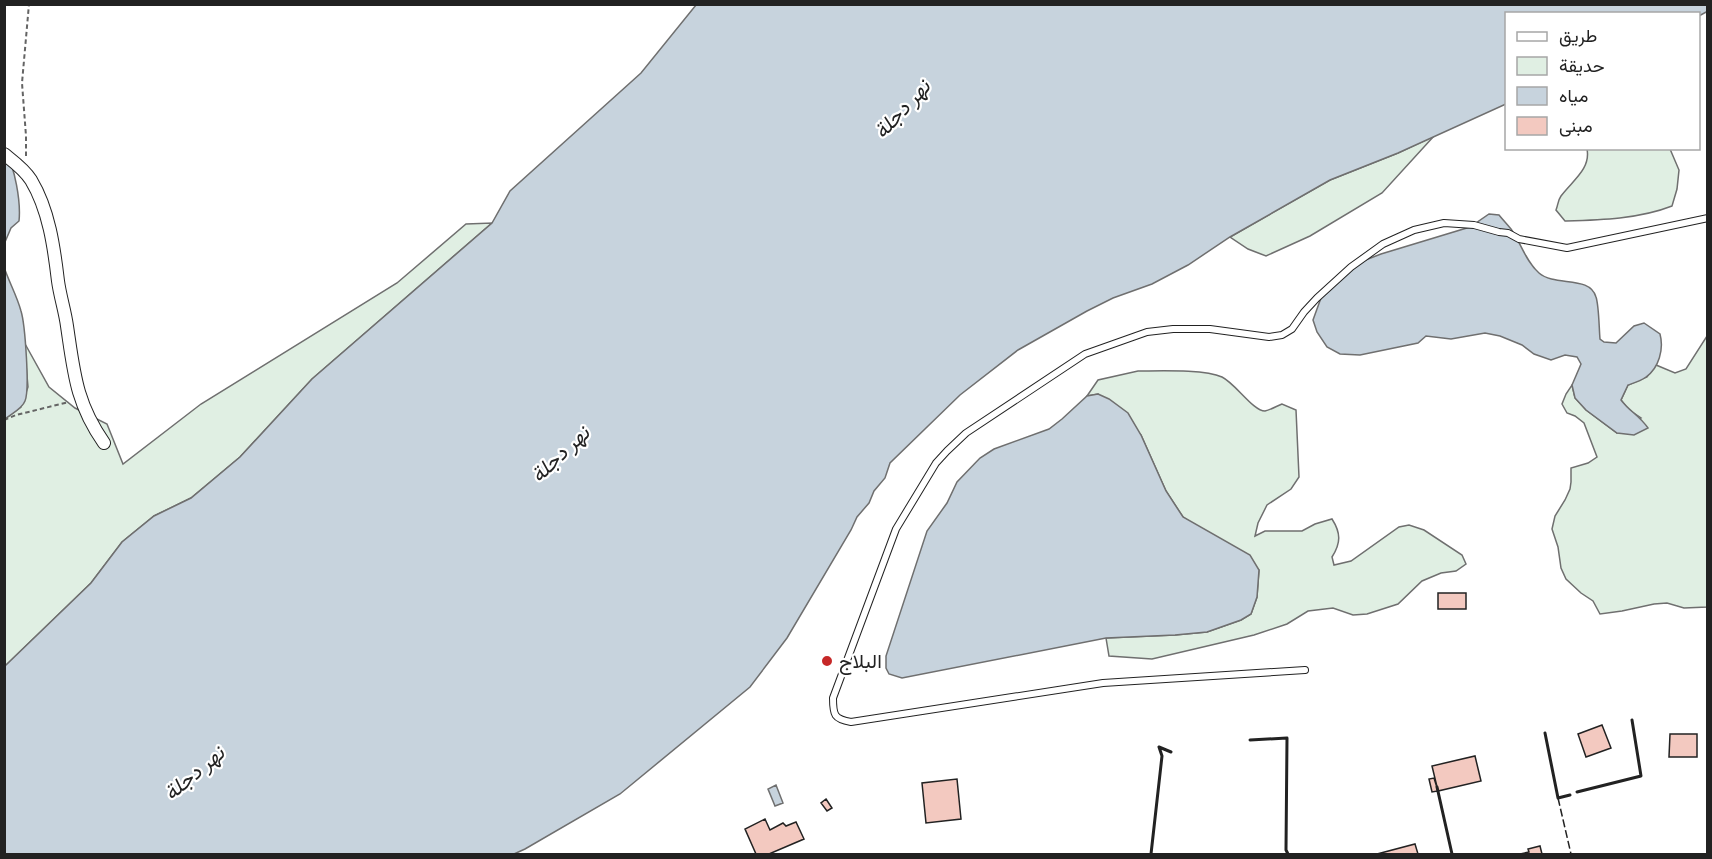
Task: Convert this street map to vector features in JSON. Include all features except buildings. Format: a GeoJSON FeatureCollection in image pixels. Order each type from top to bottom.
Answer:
{"type":"FeatureCollection","features":[{"type":"Feature","properties":{"kind":"street"},"geometry":{"type":"LineString","coordinates":[[4,154],[25,171],[38,194],[52,239],[74,372],[81,400],[93,427],[104,443]]}},
{"type":"Feature","properties":{"kind":"lane"},"geometry":{"type":"LineString","coordinates":[[1305,670],[1103,683],[851,722],[840,720],[833,708],[833,698],[896,529],[936,463],[966,433],[1085,354],[1147,332],[1173,328],[1210,329],[1269,338],[1282,335],[1292,329],[1317,298],[1351,267],[1383,244],[1414,230],[1444,223],[1474,225],[1508,233],[1519,239],[1567,248],[1707,218]]}},
{"type":"Feature","properties":{"kind":"path"},"geometry":{"type":"LineString","coordinates":[[25,171],[26,136],[22,83],[29,4]]}},
{"type":"Feature","properties":{"kind":"path"},"geometry":{"type":"LineString","coordinates":[[4,420],[32,410],[81,400]]}},
{"type":"Feature","properties":{"kind":"green space"},"geometry":{"type":"Polygon","coordinates":[[[1434,136],[1382,193],[1310,236],[1266,256],[1248,249],[1230,237],[1330,180],[1434,136]]]}},
{"type":"Feature","properties":{"kind":"green space"},"geometry":{"type":"Polygon","coordinates":[[[1587,150],[1670,150],[1679,170],[1672,206],[1633,216],[1565,221],[1556,210],[1559,201],[1580,174],[1587,150]]]}},
{"type":"Feature","properties":{"kind":"green space"},"geometry":{"type":"Polygon","coordinates":[[[492,223],[312,379],[240,457],[191,498],[154,516],[122,542],[91,583],[5,666],[5,419],[21,407],[28,387],[24,342],[49,387],[75,408],[107,424],[123,464],[201,404],[397,283],[466,224],[492,223]]]}},
{"type":"Feature","properties":{"kind":"green space"},"geometry":{"type":"Polygon","coordinates":[[[1707,336],[1707,607],[1684,608],[1667,603],[1600,614],[1593,601],[1566,579],[1561,568],[1552,529],[1555,516],[1570,489],[1571,468],[1588,463],[1597,457],[1584,423],[1567,413],[1562,404],[1572,385],[1575,398],[1586,410],[1617,433],[1641,418],[1628,409],[1621,400],[1628,385],[1647,377],[1656,365],[1675,373],[1686,369],[1707,336]]]}},
{"type":"Feature","properties":{"kind":"green space"},"geometry":{"type":"Polygon","coordinates":[[[1138,371],[1214,374],[1227,380],[1260,410],[1265,411],[1282,404],[1296,410],[1299,477],[1291,489],[1267,505],[1258,523],[1255,536],[1265,531],[1302,531],[1332,519],[1339,538],[1332,557],[1334,565],[1351,561],[1399,527],[1409,525],[1424,530],[1462,555],[1466,564],[1456,571],[1441,573],[1422,581],[1398,604],[1367,614],[1353,615],[1333,608],[1308,611],[1287,624],[1254,635],[1152,659],[1109,656],[1106,638],[1207,632],[1251,614],[1257,597],[1259,570],[1183,517],[1166,491],[1141,435],[1098,394],[1087,396],[1098,380],[1138,371]]]}},
{"type":"Feature","properties":{"kind":"water","name":"نهر دجلة"},"geometry":{"type":"Polygon","coordinates":[[[1707,4],[1708,11],[1700,15],[1700,12],[1505,12],[1505,104],[1398,153],[1330,180],[1230,237],[1188,265],[1152,284],[1113,298],[1087,311],[1018,350],[960,395],[890,463],[885,478],[857,517],[787,638],[750,687],[620,794],[525,849],[514,854],[5,854],[5,666],[91,583],[122,542],[154,516],[191,498],[240,457],[312,379],[492,223],[510,191],[641,73],[696,5],[1707,4]]]}},
{"type":"Feature","properties":{"kind":"water"},"geometry":{"type":"Polygon","coordinates":[[[5,151],[9,158],[18,195],[19,221],[11,228],[5,242],[5,151]]]}},
{"type":"Feature","properties":{"kind":"water"},"geometry":{"type":"Polygon","coordinates":[[[1489,214],[1499,215],[1510,227],[1539,273],[1554,280],[1580,283],[1592,290],[1598,306],[1600,339],[1604,342],[1616,343],[1634,326],[1644,323],[1660,334],[1661,352],[1654,369],[1644,378],[1628,385],[1621,400],[1648,428],[1634,435],[1617,433],[1586,410],[1575,398],[1572,385],[1581,364],[1577,357],[1565,355],[1551,360],[1534,354],[1522,345],[1500,336],[1485,333],[1451,339],[1426,336],[1418,343],[1360,355],[1340,354],[1327,347],[1317,332],[1313,320],[1321,298],[1355,264],[1470,227],[1489,214]]]}},
{"type":"Feature","properties":{"kind":"water"},"geometry":{"type":"Polygon","coordinates":[[[4,267],[23,318],[27,371],[24,404],[5,419],[4,267]]]}},
{"type":"Feature","properties":{"kind":"water"},"geometry":{"type":"Polygon","coordinates":[[[1098,394],[1128,413],[1141,435],[1166,491],[1183,517],[1250,555],[1259,570],[1257,597],[1251,614],[1207,632],[1106,638],[902,678],[889,674],[886,668],[886,656],[927,531],[947,503],[957,482],[980,458],[994,449],[1049,429],[1087,396],[1098,394]]]}},
{"type":"Feature","properties":{"kind":"water"},"geometry":{"type":"Polygon","coordinates":[[[776,785],[783,803],[775,806],[768,789],[776,785]]]}},
{"type":"Feature","properties":{"kind":"fence"},"geometry":{"type":"LineString","coordinates":[[1558,798],[1571,854]]}},
{"type":"Feature","properties":{"kind":"wall"},"geometry":{"type":"LineString","coordinates":[[1577,792],[1641,776],[1632,720]]}},
{"type":"Feature","properties":{"kind":"wall"},"geometry":{"type":"LineString","coordinates":[[1545,733],[1558,798],[1570,795]]}},
{"type":"Feature","properties":{"kind":"wall"},"geometry":{"type":"LineString","coordinates":[[1250,740],[1287,738],[1286,850],[1288,854]]}},
{"type":"Feature","properties":{"kind":"wall"},"geometry":{"type":"LineString","coordinates":[[1151,854],[1162,756],[1159,747],[1171,752]]}},
{"type":"Feature","properties":{"kind":"wall"},"geometry":{"type":"LineString","coordinates":[[1437,787],[1452,854]]}},
{"type":"Feature","properties":{"kind":"place","name":"البلاج"},"geometry":{"type":"Point","coordinates":[827,661]}}]}
